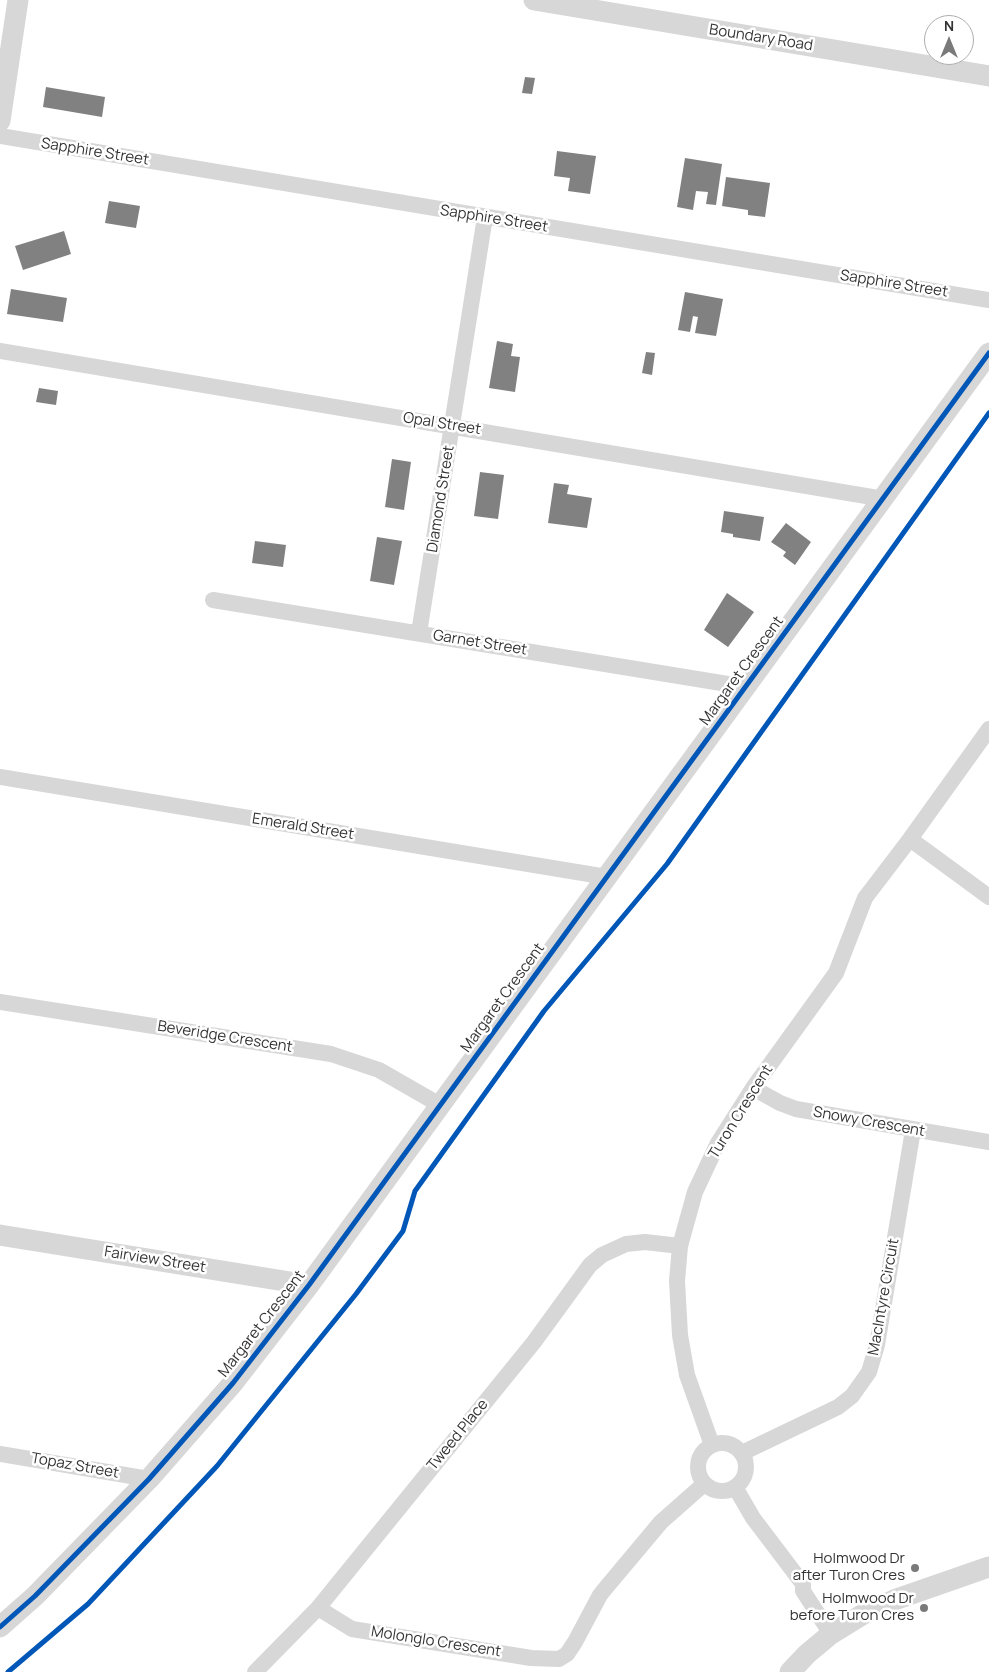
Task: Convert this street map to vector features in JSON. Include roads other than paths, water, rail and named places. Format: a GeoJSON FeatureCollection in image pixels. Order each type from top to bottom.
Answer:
{"type":"FeatureCollection","features":[{"type":"Feature","properties":{"kind":"street"},"geometry":{"type":"LineString","coordinates":[[0,122],[18,0]]}},
{"type":"Feature","properties":{"kind":"street","name":"Boundary Road"},"geometry":{"type":"LineString","coordinates":[[534,0],[559,2],[989,76]]}},
{"type":"Feature","properties":{"kind":"street","name":"Sapphire Street"},"geometry":{"type":"LineString","coordinates":[[0,136],[989,300]]}},
{"type":"Feature","properties":{"kind":"street","name":"Diamond Street"},"geometry":{"type":"LineString","coordinates":[[419,633],[486,217]]}},
{"type":"Feature","properties":{"kind":"street","name":"Opal Street"},"geometry":{"type":"LineString","coordinates":[[0,351],[884,498]]}},
{"type":"Feature","properties":{"kind":"street","name":"Margaret Crescent"},"geometry":{"type":"LineString","coordinates":[[0,1628],[35,1596],[149,1479],[233,1383],[309,1285],[989,354]]}},
{"type":"Feature","properties":{"kind":"street","name":"Garnet Street"},"geometry":{"type":"LineString","coordinates":[[213,600],[746,687]]}},
{"type":"Feature","properties":{"kind":"street","name":"Turon Crescent"},"geometry":{"type":"LineString","coordinates":[[712,1445],[687,1375],[680,1335],[677,1282],[680,1246],[695,1192],[718,1143],[753,1088],[836,973],[865,898],[910,839],[989,728]]}},
{"type":"Feature","properties":{"kind":"street","name":"Emerald Street"},"geometry":{"type":"LineString","coordinates":[[0,777],[606,877]]}},
{"type":"Feature","properties":{"kind":"street"},"geometry":{"type":"LineString","coordinates":[[910,839],[989,897]]}},
{"type":"Feature","properties":{"kind":"street","name":"Beveridge Crescent"},"geometry":{"type":"LineString","coordinates":[[0,1002],[331,1054],[379,1070],[440,1105]]}},
{"type":"Feature","properties":{"kind":"street","name":"Snowy Crescent"},"geometry":{"type":"LineString","coordinates":[[753,1088],[780,1104],[796,1109],[989,1142]]}},
{"type":"Feature","properties":{"kind":"street","name":"MacIntyre Circuit"},"geometry":{"type":"LineString","coordinates":[[742,1453],[838,1406],[852,1396],[869,1372],[878,1337],[912,1130]]}},
{"type":"Feature","properties":{"kind":"street","name":"Fairview Street"},"geometry":{"type":"LineString","coordinates":[[0,1235],[309,1285]]}},
{"type":"Feature","properties":{"kind":"street","name":"Tweed Place"},"geometry":{"type":"LineString","coordinates":[[255,1672],[318,1608],[534,1342],[590,1265],[602,1255],[626,1244],[645,1242],[680,1246]]}},
{"type":"Feature","properties":{"kind":"street"},"geometry":{"type":"LineString","coordinates":[[728,1443],[742,1453],[746,1472],[735,1487],[719,1491],[704,1484],[697,1470],[698,1462],[700,1455],[712,1445],[728,1443]]}},
{"type":"Feature","properties":{"kind":"street","name":"Topaz Street"},"geometry":{"type":"LineString","coordinates":[[0,1454],[149,1479]]}},
{"type":"Feature","properties":{"kind":"street","name":"Molonglo Crescent"},"geometry":{"type":"LineString","coordinates":[[318,1608],[352,1629],[562,1664],[600,1594],[661,1522],[704,1484]]}},
{"type":"Feature","properties":{"kind":"street"},"geometry":{"type":"LineString","coordinates":[[735,1487],[753,1518],[803,1584],[811,1586],[836,1632]]}},
{"type":"Feature","properties":{"kind":"street"},"geometry":{"type":"LineString","coordinates":[[790,1672],[807,1654],[836,1632],[865,1614],[894,1600],[989,1567]]}},
{"type":"Feature","properties":{"kind":"place","name":"Holmwood Dr after Turon Cres"},"geometry":{"type":"Point","coordinates":[915,1568]}},
{"type":"Feature","properties":{"kind":"place","name":"Holmwood Dr before Turon Cres"},"geometry":{"type":"Point","coordinates":[924,1608]}}]}
